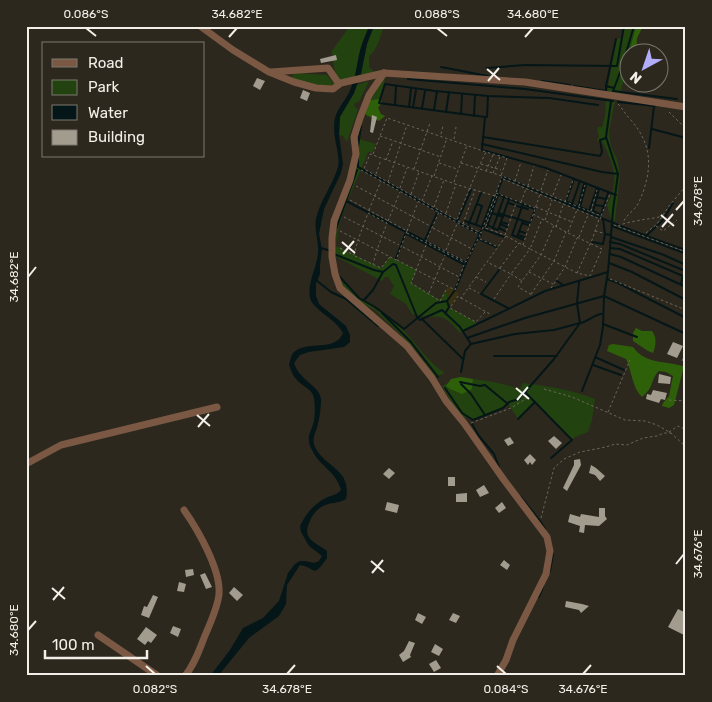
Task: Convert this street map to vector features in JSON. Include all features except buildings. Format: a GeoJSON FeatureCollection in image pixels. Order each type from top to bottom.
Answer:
{"type":"FeatureCollection","features":[{"type":"Feature","properties":{"kind":"street"},"geometry":{"type":"LineString","coordinates":[[200,26],[233,50],[269,72],[316,88],[333,89],[340,84],[384,74],[525,82],[686,107]]}},
{"type":"Feature","properties":{"kind":"street"},"geometry":{"type":"LineString","coordinates":[[269,72],[328,68],[340,84]]}},
{"type":"Feature","properties":{"kind":"street"},"geometry":{"type":"LineString","coordinates":[[384,74],[369,95],[354,137],[356,154],[350,180],[334,221],[332,257],[335,274],[340,288],[407,346],[547,537],[550,551],[546,574],[497,676]]}},
{"type":"Feature","properties":{"kind":"street"},"geometry":{"type":"LineString","coordinates":[[26,464],[62,445],[217,407]]}},
{"type":"Feature","properties":{"kind":"street"},"geometry":{"type":"LineString","coordinates":[[184,510],[198,532],[217,574],[219,595],[198,654],[185,676]]}},
{"type":"Feature","properties":{"kind":"street"},"geometry":{"type":"LineString","coordinates":[[98,635],[158,676]]}},
{"type":"Feature","properties":{"kind":"path"},"geometry":{"type":"LineString","coordinates":[[614,96],[617,104],[640,132],[649,157],[647,175],[639,204],[624,219],[623,223]]}},
{"type":"Feature","properties":{"kind":"path"},"geometry":{"type":"LineString","coordinates":[[670,112],[686,126]]}},
{"type":"Feature","properties":{"kind":"path"},"geometry":{"type":"LineString","coordinates":[[373,155],[387,118],[507,158],[485,228],[589,277],[602,249],[533,214]]}},
{"type":"Feature","properties":{"kind":"path"},"geometry":{"type":"LineString","coordinates":[[414,169],[430,123]]}},
{"type":"Feature","properties":{"kind":"path"},"geometry":{"type":"LineString","coordinates":[[388,182],[407,124]]}},
{"type":"Feature","properties":{"kind":"path"},"geometry":{"type":"LineString","coordinates":[[441,136],[443,126]]}},
{"type":"Feature","properties":{"kind":"path"},"geometry":{"type":"LineString","coordinates":[[454,140],[456,127]]}},
{"type":"Feature","properties":{"kind":"path"},"geometry":{"type":"LineString","coordinates":[[380,136],[441,157]]}},
{"type":"Feature","properties":{"kind":"path"},"geometry":{"type":"LineString","coordinates":[[422,201],[448,138]]}},
{"type":"Feature","properties":{"kind":"path"},"geometry":{"type":"LineString","coordinates":[[386,160],[393,140]]}},
{"type":"Feature","properties":{"kind":"path"},"geometry":{"type":"LineString","coordinates":[[453,183],[467,145]]}},
{"type":"Feature","properties":{"kind":"path"},"geometry":{"type":"LineString","coordinates":[[357,167],[456,220],[486,152]]}},
{"type":"Feature","properties":{"kind":"path"},"geometry":{"type":"LineString","coordinates":[[496,195],[480,233],[418,202],[364,169],[370,154],[456,184],[496,195],[547,211],[572,222]]}},
{"type":"Feature","properties":{"kind":"path"},"geometry":{"type":"LineString","coordinates":[[486,171],[494,154]]}},
{"type":"Feature","properties":{"kind":"path"},"geometry":{"type":"LineString","coordinates":[[493,173],[500,156]]}},
{"type":"Feature","properties":{"kind":"path"},"geometry":{"type":"LineString","coordinates":[[376,175],[382,158]]}},
{"type":"Feature","properties":{"kind":"path"},"geometry":{"type":"LineString","coordinates":[[515,181],[521,162]]}},
{"type":"Feature","properties":{"kind":"path"},"geometry":{"type":"LineString","coordinates":[[438,163],[458,170]]}},
{"type":"Feature","properties":{"kind":"path"},"geometry":{"type":"LineString","coordinates":[[461,163],[493,173],[527,187]]}},
{"type":"Feature","properties":{"kind":"path"},"geometry":{"type":"LineString","coordinates":[[480,164],[503,171]]}},
{"type":"Feature","properties":{"kind":"path"},"geometry":{"type":"LineString","coordinates":[[521,203],[534,166]]}},
{"type":"Feature","properties":{"kind":"path"},"geometry":{"type":"LineString","coordinates":[[388,221],[407,167]]}},
{"type":"Feature","properties":{"kind":"path"},"geometry":{"type":"LineString","coordinates":[[523,246],[548,170]]}},
{"type":"Feature","properties":{"kind":"path"},"geometry":{"type":"LineString","coordinates":[[411,195],[419,171]]}},
{"type":"Feature","properties":{"kind":"path"},"geometry":{"type":"LineString","coordinates":[[494,299],[530,249],[561,175]]}},
{"type":"Feature","properties":{"kind":"path"},"geometry":{"type":"LineString","coordinates":[[503,179],[540,192],[600,218]]}},
{"type":"Feature","properties":{"kind":"path"},"geometry":{"type":"LineString","coordinates":[[434,208],[444,180]]}},
{"type":"Feature","properties":{"kind":"path"},"geometry":{"type":"LineString","coordinates":[[574,180],[541,255],[518,287],[532,294],[540,278],[554,261],[578,209],[585,185]]}},
{"type":"Feature","properties":{"kind":"path"},"geometry":{"type":"LineString","coordinates":[[369,210],[381,181]]}},
{"type":"Feature","properties":{"kind":"path"},"geometry":{"type":"LineString","coordinates":[[446,214],[456,184]]}},
{"type":"Feature","properties":{"kind":"path"},"geometry":{"type":"LineString","coordinates":[[356,186],[472,249]]}},
{"type":"Feature","properties":{"kind":"path"},"geometry":{"type":"LineString","coordinates":[[646,233],[655,226],[686,186]]}},
{"type":"Feature","properties":{"kind":"path"},"geometry":{"type":"LineString","coordinates":[[462,224],[475,190]]}},
{"type":"Feature","properties":{"kind":"path"},"geometry":{"type":"LineString","coordinates":[[550,288],[566,267],[597,190]]}},
{"type":"Feature","properties":{"kind":"path"},"geometry":{"type":"LineString","coordinates":[[577,273],[610,194]]}},
{"type":"Feature","properties":{"kind":"path"},"geometry":{"type":"LineString","coordinates":[[349,199],[465,263]]}},
{"type":"Feature","properties":{"kind":"path"},"geometry":{"type":"LineString","coordinates":[[396,260],[418,202]]}},
{"type":"Feature","properties":{"kind":"path"},"geometry":{"type":"LineString","coordinates":[[461,298],[505,236],[516,203]]}},
{"type":"Feature","properties":{"kind":"path"},"geometry":{"type":"LineString","coordinates":[[438,212],[426,241],[465,263]]}},
{"type":"Feature","properties":{"kind":"path"},"geometry":{"type":"LineString","coordinates":[[354,255],[362,226],[368,213],[387,223],[373,264]]}},
{"type":"Feature","properties":{"kind":"path"},"geometry":{"type":"LineString","coordinates":[[341,223],[343,216],[459,277]]}},
{"type":"Feature","properties":{"kind":"path"},"geometry":{"type":"LineString","coordinates":[[617,226],[623,223],[650,220],[663,216]]}},
{"type":"Feature","properties":{"kind":"path"},"geometry":{"type":"LineString","coordinates":[[655,226],[664,231],[677,220]]}},
{"type":"Feature","properties":{"kind":"path"},"geometry":{"type":"LineString","coordinates":[[446,251],[458,222]]}},
{"type":"Feature","properties":{"kind":"path"},"geometry":{"type":"LineString","coordinates":[[337,237],[339,230],[454,290],[465,263],[480,235],[458,222]]}},
{"type":"Feature","properties":{"kind":"path"},"geometry":{"type":"LineString","coordinates":[[614,225],[686,252]]}},
{"type":"Feature","properties":{"kind":"path"},"geometry":{"type":"LineString","coordinates":[[595,231],[603,233]]}},
{"type":"Feature","properties":{"kind":"path"},"geometry":{"type":"LineString","coordinates":[[480,239],[498,247]]}},
{"type":"Feature","properties":{"kind":"path"},"geometry":{"type":"LineString","coordinates":[[499,268],[519,243]]}},
{"type":"Feature","properties":{"kind":"path"},"geometry":{"type":"LineString","coordinates":[[426,245],[411,283],[440,300],[448,287]]}},
{"type":"Feature","properties":{"kind":"path"},"geometry":{"type":"LineString","coordinates":[[336,246],[381,268],[390,257]]}},
{"type":"Feature","properties":{"kind":"path"},"geometry":{"type":"LineString","coordinates":[[429,294],[445,255]]}},
{"type":"Feature","properties":{"kind":"path"},"geometry":{"type":"LineString","coordinates":[[487,262],[522,281]]}},
{"type":"Feature","properties":{"kind":"path"},"geometry":{"type":"LineString","coordinates":[[529,272],[553,284]]}},
{"type":"Feature","properties":{"kind":"path"},"geometry":{"type":"LineString","coordinates":[[476,277],[486,282]]}},
{"type":"Feature","properties":{"kind":"path"},"geometry":{"type":"LineString","coordinates":[[610,279],[686,310]]}},
{"type":"Feature","properties":{"kind":"path"},"geometry":{"type":"LineString","coordinates":[[468,288],[479,293]]}},
{"type":"Feature","properties":{"kind":"path"},"geometry":{"type":"LineString","coordinates":[[485,312],[476,322],[450,308],[458,296],[490,314]]}},
{"type":"Feature","properties":{"kind":"path"},"geometry":{"type":"LineString","coordinates":[[682,361],[686,348]]}},
{"type":"Feature","properties":{"kind":"path"},"geometry":{"type":"LineString","coordinates":[[608,412],[630,360]]}},
{"type":"Feature","properties":{"kind":"path"},"geometry":{"type":"LineString","coordinates":[[544,389],[572,397],[625,420],[645,421],[657,425],[686,447]]}},
{"type":"Feature","properties":{"kind":"path"},"geometry":{"type":"LineString","coordinates":[[467,426],[473,421],[511,408],[527,398]]}},
{"type":"Feature","properties":{"kind":"path"},"geometry":{"type":"LineString","coordinates":[[669,400],[686,400]]}},
{"type":"Feature","properties":{"kind":"path"},"geometry":{"type":"LineString","coordinates":[[539,526],[554,468],[564,459],[580,452],[615,444],[627,445],[643,438],[670,433],[678,426],[686,430]]}},
{"type":"Feature","properties":{"kind":"green space"},"geometry":{"type":"Polygon","coordinates":[[[350,26],[369,26],[362,45],[355,78],[339,81],[331,52],[350,26]]]}},
{"type":"Feature","properties":{"kind":"green space"},"geometry":{"type":"Polygon","coordinates":[[[374,26],[384,26],[377,46],[369,56],[369,67],[374,72],[360,77],[367,44],[374,26]]]}},
{"type":"Feature","properties":{"kind":"green space"},"geometry":{"type":"Polygon","coordinates":[[[623,26],[636,26],[632,42],[620,42],[620,94],[607,93],[616,39],[622,38],[623,26]]]}},
{"type":"Feature","properties":{"kind":"green space"},"geometry":{"type":"Polygon","coordinates":[[[636,26],[643,26],[637,42],[632,42],[636,26]]]}},
{"type":"Feature","properties":{"kind":"green space"},"geometry":{"type":"Polygon","coordinates":[[[294,73],[327,75],[334,84],[323,87],[312,85],[291,78],[294,73]]]}},
{"type":"Feature","properties":{"kind":"green space"},"geometry":{"type":"Polygon","coordinates":[[[386,75],[379,104],[368,102],[386,75]]]}},
{"type":"Feature","properties":{"kind":"green space"},"geometry":{"type":"Polygon","coordinates":[[[369,81],[359,102],[355,103],[354,106],[358,109],[347,142],[343,136],[339,135],[340,116],[357,85],[369,81]]]}},
{"type":"Feature","properties":{"kind":"green space"},"geometry":{"type":"Polygon","coordinates":[[[378,99],[382,102],[378,108],[381,114],[385,116],[379,121],[366,115],[363,102],[378,99]]]}},
{"type":"Feature","properties":{"kind":"green space"},"geometry":{"type":"Polygon","coordinates":[[[606,100],[615,101],[609,132],[611,147],[617,159],[620,175],[615,221],[611,219],[607,205],[613,189],[613,166],[603,143],[597,141],[599,136],[597,130],[598,127],[602,127],[605,116],[606,100]]]}},
{"type":"Feature","properties":{"kind":"green space"},"geometry":{"type":"Polygon","coordinates":[[[356,138],[376,144],[372,153],[368,152],[349,198],[340,222],[336,246],[381,268],[390,257],[417,270],[411,283],[440,300],[446,290],[450,308],[476,322],[477,325],[460,333],[447,320],[442,318],[412,314],[406,304],[390,294],[394,286],[388,277],[385,277],[382,281],[335,256],[337,220],[344,199],[356,138]]]}},
{"type":"Feature","properties":{"kind":"green space"},"geometry":{"type":"Polygon","coordinates":[[[338,275],[359,297],[402,329],[427,358],[445,373],[435,377],[420,355],[375,310],[354,299],[341,286],[338,275]]]}},
{"type":"Feature","properties":{"kind":"green space"},"geometry":{"type":"Polygon","coordinates":[[[636,328],[642,331],[652,331],[656,342],[653,353],[633,341],[633,333],[636,328]]]}},
{"type":"Feature","properties":{"kind":"green space"},"geometry":{"type":"Polygon","coordinates":[[[609,345],[633,347],[649,359],[683,366],[674,405],[669,408],[662,406],[669,396],[673,376],[659,371],[649,390],[642,397],[636,389],[626,359],[607,351],[609,345]]]}},
{"type":"Feature","properties":{"kind":"green space"},"geometry":{"type":"Polygon","coordinates":[[[461,377],[473,379],[472,389],[462,394],[446,386],[451,379],[461,377]]]}},
{"type":"Feature","properties":{"kind":"green space"},"geometry":{"type":"Polygon","coordinates":[[[473,379],[520,389],[523,383],[551,387],[595,399],[588,432],[572,440],[535,403],[518,419],[508,404],[480,418],[474,419],[463,416],[442,387],[452,382],[472,386],[473,379]]]}},
{"type":"Feature","properties":{"kind":"sand"},"geometry":{"type":"Polygon","coordinates":[[[448,287],[459,293],[450,308],[446,290],[448,287]]]}},
{"type":"Feature","properties":{"kind":"water"},"geometry":{"type":"Polygon","coordinates":[[[369,26],[374,26],[367,44],[361,74],[354,93],[340,117],[339,135],[343,164],[341,173],[324,209],[319,234],[322,249],[320,274],[316,284],[316,296],[319,304],[346,326],[350,335],[350,342],[344,347],[300,355],[294,363],[300,374],[320,394],[320,411],[314,445],[321,455],[342,475],[347,489],[346,499],[319,509],[315,512],[308,527],[308,536],[327,551],[327,558],[316,570],[300,565],[287,585],[286,604],[279,616],[249,638],[218,676],[210,676],[230,650],[243,628],[263,618],[279,601],[288,573],[295,564],[300,561],[314,563],[319,561],[322,556],[309,546],[301,532],[300,526],[316,504],[341,490],[332,473],[319,461],[310,446],[309,435],[314,419],[314,398],[309,389],[296,379],[289,365],[293,353],[299,349],[334,343],[343,333],[335,323],[315,307],[309,292],[318,253],[316,219],[320,205],[333,180],[339,162],[334,131],[335,118],[353,83],[360,49],[369,26]]]}},
{"type":"Feature","properties":{"kind":"waterway"},"geometry":{"type":"LineString","coordinates":[[487,68],[525,65],[617,66],[624,26]]}},
{"type":"Feature","properties":{"kind":"waterway"},"geometry":{"type":"LineString","coordinates":[[634,26],[613,91],[677,99]]}},
{"type":"Feature","properties":{"kind":"waterway"},"geometry":{"type":"LineString","coordinates":[[606,86],[616,39]]}},
{"type":"Feature","properties":{"kind":"waterway"},"geometry":{"type":"LineString","coordinates":[[441,67],[488,76]]}},
{"type":"Feature","properties":{"kind":"waterway"},"geometry":{"type":"LineString","coordinates":[[408,79],[525,89],[613,101]]}},
{"type":"Feature","properties":{"kind":"waterway"},"geometry":{"type":"LineString","coordinates":[[542,81],[570,85]]}},
{"type":"Feature","properties":{"kind":"waterway"},"geometry":{"type":"LineString","coordinates":[[485,117],[379,103],[385,84],[488,96],[549,98],[598,105]]}},
{"type":"Feature","properties":{"kind":"waterway"},"geometry":{"type":"LineString","coordinates":[[395,105],[396,86]]}},
{"type":"Feature","properties":{"kind":"waterway"},"geometry":{"type":"LineString","coordinates":[[574,86],[606,91],[606,86],[614,88]]}},
{"type":"Feature","properties":{"kind":"waterway"},"geometry":{"type":"LineString","coordinates":[[409,107],[411,89]]}},
{"type":"Feature","properties":{"kind":"waterway"},"geometry":{"type":"LineString","coordinates":[[413,107],[416,90]]}},
{"type":"Feature","properties":{"kind":"waterway"},"geometry":{"type":"LineString","coordinates":[[422,108],[425,91]]}},
{"type":"Feature","properties":{"kind":"waterway"},"geometry":{"type":"LineString","coordinates":[[434,110],[437,91]]}},
{"type":"Feature","properties":{"kind":"waterway"},"geometry":{"type":"LineString","coordinates":[[446,112],[449,92]]}},
{"type":"Feature","properties":{"kind":"waterway"},"geometry":{"type":"LineString","coordinates":[[461,114],[462,94]]}},
{"type":"Feature","properties":{"kind":"waterway"},"geometry":{"type":"LineString","coordinates":[[474,116],[475,95]]}},
{"type":"Feature","properties":{"kind":"waterway"},"geometry":{"type":"LineString","coordinates":[[488,96],[482,150],[546,168],[616,195]]}},
{"type":"Feature","properties":{"kind":"waterway"},"geometry":{"type":"LineString","coordinates":[[582,391],[600,345],[603,327],[604,296],[618,174],[606,137],[611,101]]}},
{"type":"Feature","properties":{"kind":"waterway"},"geometry":{"type":"LineString","coordinates":[[618,102],[655,106]]}},
{"type":"Feature","properties":{"kind":"waterway"},"geometry":{"type":"LineString","coordinates":[[649,148],[654,106]]}},
{"type":"Feature","properties":{"kind":"waterway"},"geometry":{"type":"LineString","coordinates":[[358,146],[361,126]]}},
{"type":"Feature","properties":{"kind":"waterway"},"geometry":{"type":"LineString","coordinates":[[652,129],[686,138]]}},
{"type":"Feature","properties":{"kind":"waterway"},"geometry":{"type":"LineString","coordinates":[[483,137],[600,156],[602,152],[600,140],[606,138]]}},
{"type":"Feature","properties":{"kind":"waterway"},"geometry":{"type":"LineString","coordinates":[[482,144],[618,174]]}},
{"type":"Feature","properties":{"kind":"waterway"},"geometry":{"type":"LineString","coordinates":[[358,158],[358,167],[481,235]]}},
{"type":"Feature","properties":{"kind":"waterway"},"geometry":{"type":"LineString","coordinates":[[336,229],[357,170]]}},
{"type":"Feature","properties":{"kind":"waterway"},"geometry":{"type":"LineString","coordinates":[[339,276],[359,298],[375,307],[404,329],[436,303],[447,301],[455,290],[491,210],[503,177],[616,224],[686,250]]}},
{"type":"Feature","properties":{"kind":"waterway"},"geometry":{"type":"LineString","coordinates":[[574,179],[566,201],[578,207],[584,184]]}},
{"type":"Feature","properties":{"kind":"waterway"},"geometry":{"type":"LineString","coordinates":[[572,204],[580,181]]}},
{"type":"Feature","properties":{"kind":"waterway"},"geometry":{"type":"LineString","coordinates":[[586,185],[580,207],[589,211],[597,188]]}},
{"type":"Feature","properties":{"kind":"waterway"},"geometry":{"type":"LineString","coordinates":[[599,189],[593,211],[601,215],[608,193]]}},
{"type":"Feature","properties":{"kind":"waterway"},"geometry":{"type":"LineString","coordinates":[[457,222],[471,190]]}},
{"type":"Feature","properties":{"kind":"waterway"},"geometry":{"type":"LineString","coordinates":[[470,228],[468,226],[481,193]]}},
{"type":"Feature","properties":{"kind":"waterway"},"geometry":{"type":"LineString","coordinates":[[497,194],[535,209],[530,223],[512,217]]}},
{"type":"Feature","properties":{"kind":"waterway"},"geometry":{"type":"LineString","coordinates":[[487,227],[498,195]]}},
{"type":"Feature","properties":{"kind":"waterway"},"geometry":{"type":"LineString","coordinates":[[465,221],[482,227],[493,197]]}},
{"type":"Feature","properties":{"kind":"waterway"},"geometry":{"type":"LineString","coordinates":[[488,225],[493,228],[504,197]]}},
{"type":"Feature","properties":{"kind":"waterway"},"geometry":{"type":"LineString","coordinates":[[596,197],[606,199]]}},
{"type":"Feature","properties":{"kind":"waterway"},"geometry":{"type":"LineString","coordinates":[[493,228],[498,230],[509,199]]}},
{"type":"Feature","properties":{"kind":"waterway"},"geometry":{"type":"LineString","coordinates":[[346,201],[406,232],[396,258]]}},
{"type":"Feature","properties":{"kind":"waterway"},"geometry":{"type":"LineString","coordinates":[[508,203],[515,205]]}},
{"type":"Feature","properties":{"kind":"waterway"},"geometry":{"type":"LineString","coordinates":[[646,236],[663,220],[673,203]]}},
{"type":"Feature","properties":{"kind":"waterway"},"geometry":{"type":"LineString","coordinates":[[476,224],[482,206],[477,204]]}},
{"type":"Feature","properties":{"kind":"waterway"},"geometry":{"type":"LineString","coordinates":[[523,204],[512,235],[524,240]]}},
{"type":"Feature","properties":{"kind":"waterway"},"geometry":{"type":"LineString","coordinates":[[594,205],[603,206]]}},
{"type":"Feature","properties":{"kind":"waterway"},"geometry":{"type":"LineString","coordinates":[[517,206],[528,209]]}},
{"type":"Feature","properties":{"kind":"waterway"},"geometry":{"type":"LineString","coordinates":[[425,240],[437,213]]}},
{"type":"Feature","properties":{"kind":"waterway"},"geometry":{"type":"LineString","coordinates":[[492,213],[503,217]]}},
{"type":"Feature","properties":{"kind":"waterway"},"geometry":{"type":"LineString","coordinates":[[498,213],[510,217]]}},
{"type":"Feature","properties":{"kind":"waterway"},"geometry":{"type":"LineString","coordinates":[[603,219],[605,234]]}},
{"type":"Feature","properties":{"kind":"waterway"},"geometry":{"type":"LineString","coordinates":[[517,237],[523,221]]}},
{"type":"Feature","properties":{"kind":"waterway"},"geometry":{"type":"LineString","coordinates":[[501,222],[508,224]]}},
{"type":"Feature","properties":{"kind":"waterway"},"geometry":{"type":"LineString","coordinates":[[522,223],[528,225]]}},
{"type":"Feature","properties":{"kind":"waterway"},"geometry":{"type":"LineString","coordinates":[[500,224],[507,227]]}},
{"type":"Feature","properties":{"kind":"waterway"},"geometry":{"type":"LineString","coordinates":[[612,226],[684,253]]}},
{"type":"Feature","properties":{"kind":"waterway"},"geometry":{"type":"LineString","coordinates":[[499,228],[505,231]]}},
{"type":"Feature","properties":{"kind":"waterway"},"geometry":{"type":"LineString","coordinates":[[483,229],[504,237]]}},
{"type":"Feature","properties":{"kind":"waterway"},"geometry":{"type":"LineString","coordinates":[[519,231],[525,233]]}},
{"type":"Feature","properties":{"kind":"waterway"},"geometry":{"type":"LineString","coordinates":[[408,232],[466,263]]}},
{"type":"Feature","properties":{"kind":"waterway"},"geometry":{"type":"LineString","coordinates":[[407,234],[465,265]]}},
{"type":"Feature","properties":{"kind":"waterway"},"geometry":{"type":"LineString","coordinates":[[592,242],[603,244],[605,234],[611,235]]}},
{"type":"Feature","properties":{"kind":"waterway"},"geometry":{"type":"LineString","coordinates":[[518,235],[524,237]]}},
{"type":"Feature","properties":{"kind":"waterway"},"geometry":{"type":"LineString","coordinates":[[611,237],[664,255],[686,265]]}},
{"type":"Feature","properties":{"kind":"waterway"},"geometry":{"type":"LineString","coordinates":[[479,239],[496,247]]}},
{"type":"Feature","properties":{"kind":"waterway"},"geometry":{"type":"LineString","coordinates":[[610,242],[620,244],[683,270]]}},
{"type":"Feature","properties":{"kind":"waterway"},"geometry":{"type":"LineString","coordinates":[[321,248],[331,251]]}},
{"type":"Feature","properties":{"kind":"waterway"},"geometry":{"type":"LineString","coordinates":[[610,248],[620,249],[683,276],[681,284]]}},
{"type":"Feature","properties":{"kind":"waterway"},"geometry":{"type":"LineString","coordinates":[[334,254],[383,272],[393,264],[396,265],[417,317],[420,320],[422,319],[463,359]]}},
{"type":"Feature","properties":{"kind":"waterway"},"geometry":{"type":"LineString","coordinates":[[610,254],[621,257],[686,287]]}},
{"type":"Feature","properties":{"kind":"waterway"},"geometry":{"type":"LineString","coordinates":[[609,263],[632,272],[686,300]]}},
{"type":"Feature","properties":{"kind":"waterway"},"geometry":{"type":"LineString","coordinates":[[499,270],[481,294],[508,308]]}},
{"type":"Feature","properties":{"kind":"waterway"},"geometry":{"type":"LineString","coordinates":[[364,300],[373,290],[383,272]]}},
{"type":"Feature","properties":{"kind":"waterway"},"geometry":{"type":"LineString","coordinates":[[463,331],[545,291],[608,272]]}},
{"type":"Feature","properties":{"kind":"waterway"},"geometry":{"type":"LineString","coordinates":[[607,279],[686,318]]}},
{"type":"Feature","properties":{"kind":"waterway"},"geometry":{"type":"LineString","coordinates":[[316,280],[331,292],[346,299],[378,326]]}},
{"type":"Feature","properties":{"kind":"waterway"},"geometry":{"type":"LineString","coordinates":[[557,281],[563,285]]}},
{"type":"Feature","properties":{"kind":"waterway"},"geometry":{"type":"LineString","coordinates":[[461,372],[465,351],[471,344],[515,334],[554,330],[580,323],[577,303],[579,282]]}},
{"type":"Feature","properties":{"kind":"waterway"},"geometry":{"type":"LineString","coordinates":[[467,338],[525,318],[604,296],[686,334]]}},
{"type":"Feature","properties":{"kind":"waterway"},"geometry":{"type":"LineString","coordinates":[[446,312],[449,307],[447,301]]}},
{"type":"Feature","properties":{"kind":"waterway"},"geometry":{"type":"LineString","coordinates":[[422,319],[442,310],[460,327],[471,344]]}},
{"type":"Feature","properties":{"kind":"waterway"},"geometry":{"type":"LineString","coordinates":[[382,313],[411,342],[438,377]]}},
{"type":"Feature","properties":{"kind":"waterway"},"geometry":{"type":"LineString","coordinates":[[445,388],[462,413],[473,420],[503,408],[509,402],[519,399],[554,359],[580,323],[603,314]]}},
{"type":"Feature","properties":{"kind":"waterway"},"geometry":{"type":"LineString","coordinates":[[603,324],[637,337]]}},
{"type":"Feature","properties":{"kind":"waterway"},"geometry":{"type":"LineString","coordinates":[[494,356],[557,356]]}},
{"type":"Feature","properties":{"kind":"waterway"},"geometry":{"type":"LineString","coordinates":[[595,357],[624,370]]}},
{"type":"Feature","properties":{"kind":"waterway"},"geometry":{"type":"LineString","coordinates":[[593,365],[621,375]]}},
{"type":"Feature","properties":{"kind":"waterway"},"geometry":{"type":"LineString","coordinates":[[460,382],[480,386],[485,385],[508,404]]}},
{"type":"Feature","properties":{"kind":"waterway"},"geometry":{"type":"LineString","coordinates":[[461,384],[471,394],[485,415]]}},
{"type":"Feature","properties":{"kind":"waterway"},"geometry":{"type":"LineString","coordinates":[[524,391],[572,440],[551,458]]}},
{"type":"Feature","properties":{"kind":"waterway"},"geometry":{"type":"LineString","coordinates":[[518,419],[535,402]]}},
{"type":"Feature","properties":{"kind":"waterway"},"geometry":{"type":"LineString","coordinates":[[472,424],[494,454],[499,467]]}},
{"type":"Feature","properties":{"kind":"waterway"},"geometry":{"type":"LineString","coordinates":[[521,497],[545,529]]}},
{"type":"Feature","properties":{"kind":"waterway"},"geometry":{"type":"LineString","coordinates":[[550,571],[553,554]]}},
{"type":"Feature","properties":{"kind":"waterway"},"geometry":{"type":"LineString","coordinates":[[539,597],[543,587]]}}]}
